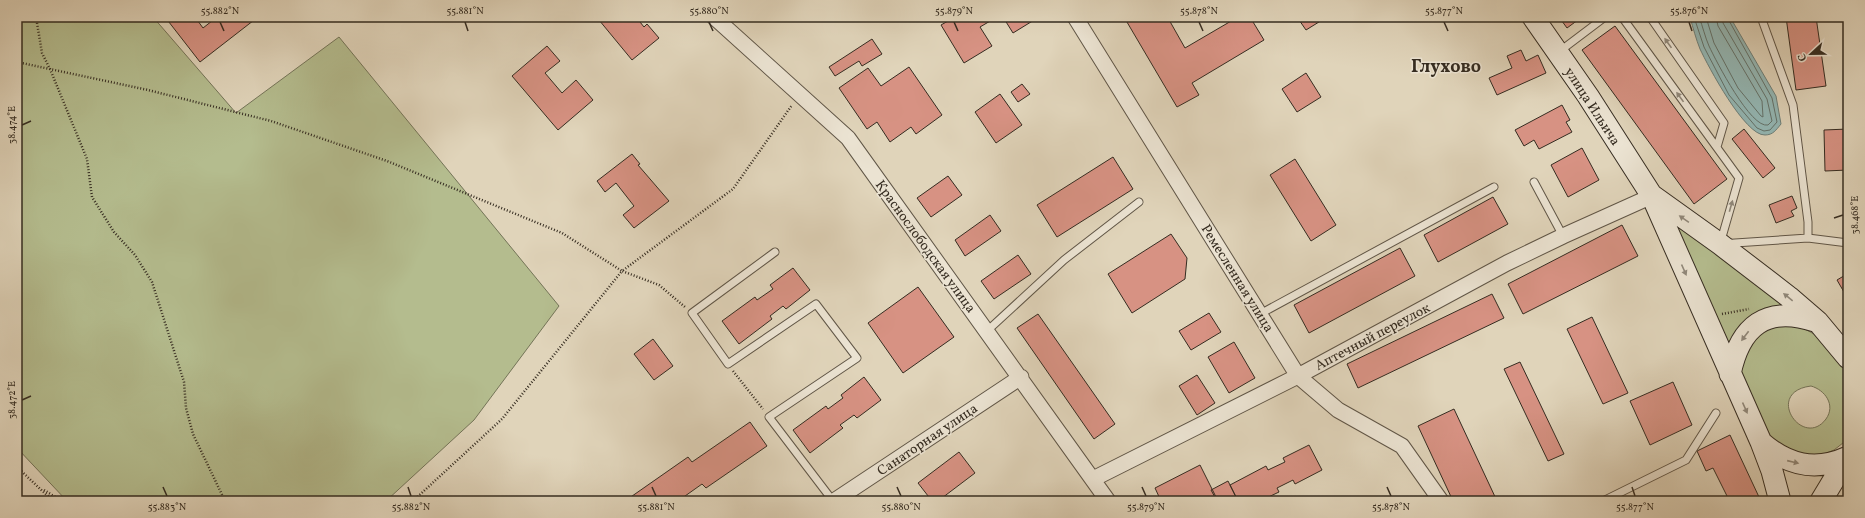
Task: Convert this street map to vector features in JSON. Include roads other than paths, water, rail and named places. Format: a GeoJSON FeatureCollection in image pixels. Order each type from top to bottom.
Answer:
{"type":"FeatureCollection","features":[{"type":"Feature","properties":{"kind":"main road","name":"улица Ильича"},"geometry":{"type":"LineString","coordinates":[[1533,17],[1558,52],[1652,196]]}},
{"type":"Feature","properties":{"kind":"main road"},"geometry":{"type":"LineString","coordinates":[[1652,196],[1720,244],[1818,322],[1848,358]]}},
{"type":"Feature","properties":{"kind":"main road"},"geometry":{"type":"LineString","coordinates":[[1652,196],[1761,442],[1772,471],[1780,501]]}},
{"type":"Feature","properties":{"kind":"main road"},"geometry":{"type":"LineString","coordinates":[[1730,374],[1734,354],[1752,327],[1768,318],[1785,315],[1800,316],[1818,322]]}},
{"type":"Feature","properties":{"kind":"main road"},"geometry":{"type":"LineString","coordinates":[[1761,442],[1774,454],[1787,461],[1808,466],[1828,464],[1845,466],[1821,501]]}},
{"type":"Feature","properties":{"kind":"street","name":"Краснослободская улица"},"geometry":{"type":"LineString","coordinates":[[714,17],[848,138],[1021,377],[1108,501]]}},
{"type":"Feature","properties":{"kind":"street","name":"Ремесленная улица"},"geometry":{"type":"LineString","coordinates":[[1075,17],[1298,376],[1338,410],[1402,446],[1441,501]]}},
{"type":"Feature","properties":{"kind":"street","name":"Аптечный переулок"},"geometry":{"type":"LineString","coordinates":[[1092,479],[1298,376],[1507,263],[1652,196]]}},
{"type":"Feature","properties":{"kind":"street","name":"Санаторная улица"},"geometry":{"type":"LineString","coordinates":[[834,501],[1021,377]]}},
{"type":"Feature","properties":{"kind":"lane"},"geometry":{"type":"LineString","coordinates":[[1558,52],[1605,17]]}},
{"type":"Feature","properties":{"kind":"lane"},"geometry":{"type":"LineString","coordinates":[[1622,17],[1739,178],[1720,244],[1808,238],[1848,243]]}},
{"type":"Feature","properties":{"kind":"lane"},"geometry":{"type":"LineString","coordinates":[[1650,17],[1724,123],[1717,147]]}},
{"type":"Feature","properties":{"kind":"lane"},"geometry":{"type":"LineString","coordinates":[[1762,17],[1793,105],[1808,222],[1808,238]]}},
{"type":"Feature","properties":{"kind":"lane"},"geometry":{"type":"LineString","coordinates":[[1534,182],[1563,236]]}},
{"type":"Feature","properties":{"kind":"lane"},"geometry":{"type":"LineString","coordinates":[[1260,314],[1494,187]]}},
{"type":"Feature","properties":{"kind":"lane"},"geometry":{"type":"LineString","coordinates":[[987,331],[1064,260],[1139,202]]}},
{"type":"Feature","properties":{"kind":"lane"},"geometry":{"type":"LineString","coordinates":[[774,252],[692,313],[728,364],[816,304],[856,358],[769,417],[834,501]]}},
{"type":"Feature","properties":{"kind":"lane"},"geometry":{"type":"LineString","coordinates":[[1603,501],[1686,460],[1716,413]]}},
{"type":"Feature","properties":{"kind":"water"},"geometry":{"type":"Polygon","coordinates":[[[1690,17],[1730,17],[1776,96],[1781,124],[1772,133],[1765,135],[1757,132],[1738,113],[1728,99],[1704,58],[1690,17]]]}},
{"type":"Feature","properties":{"kind":"district","name":"Глухово"},"geometry":{"type":"Point","coordinates":[1446,66]}}]}
